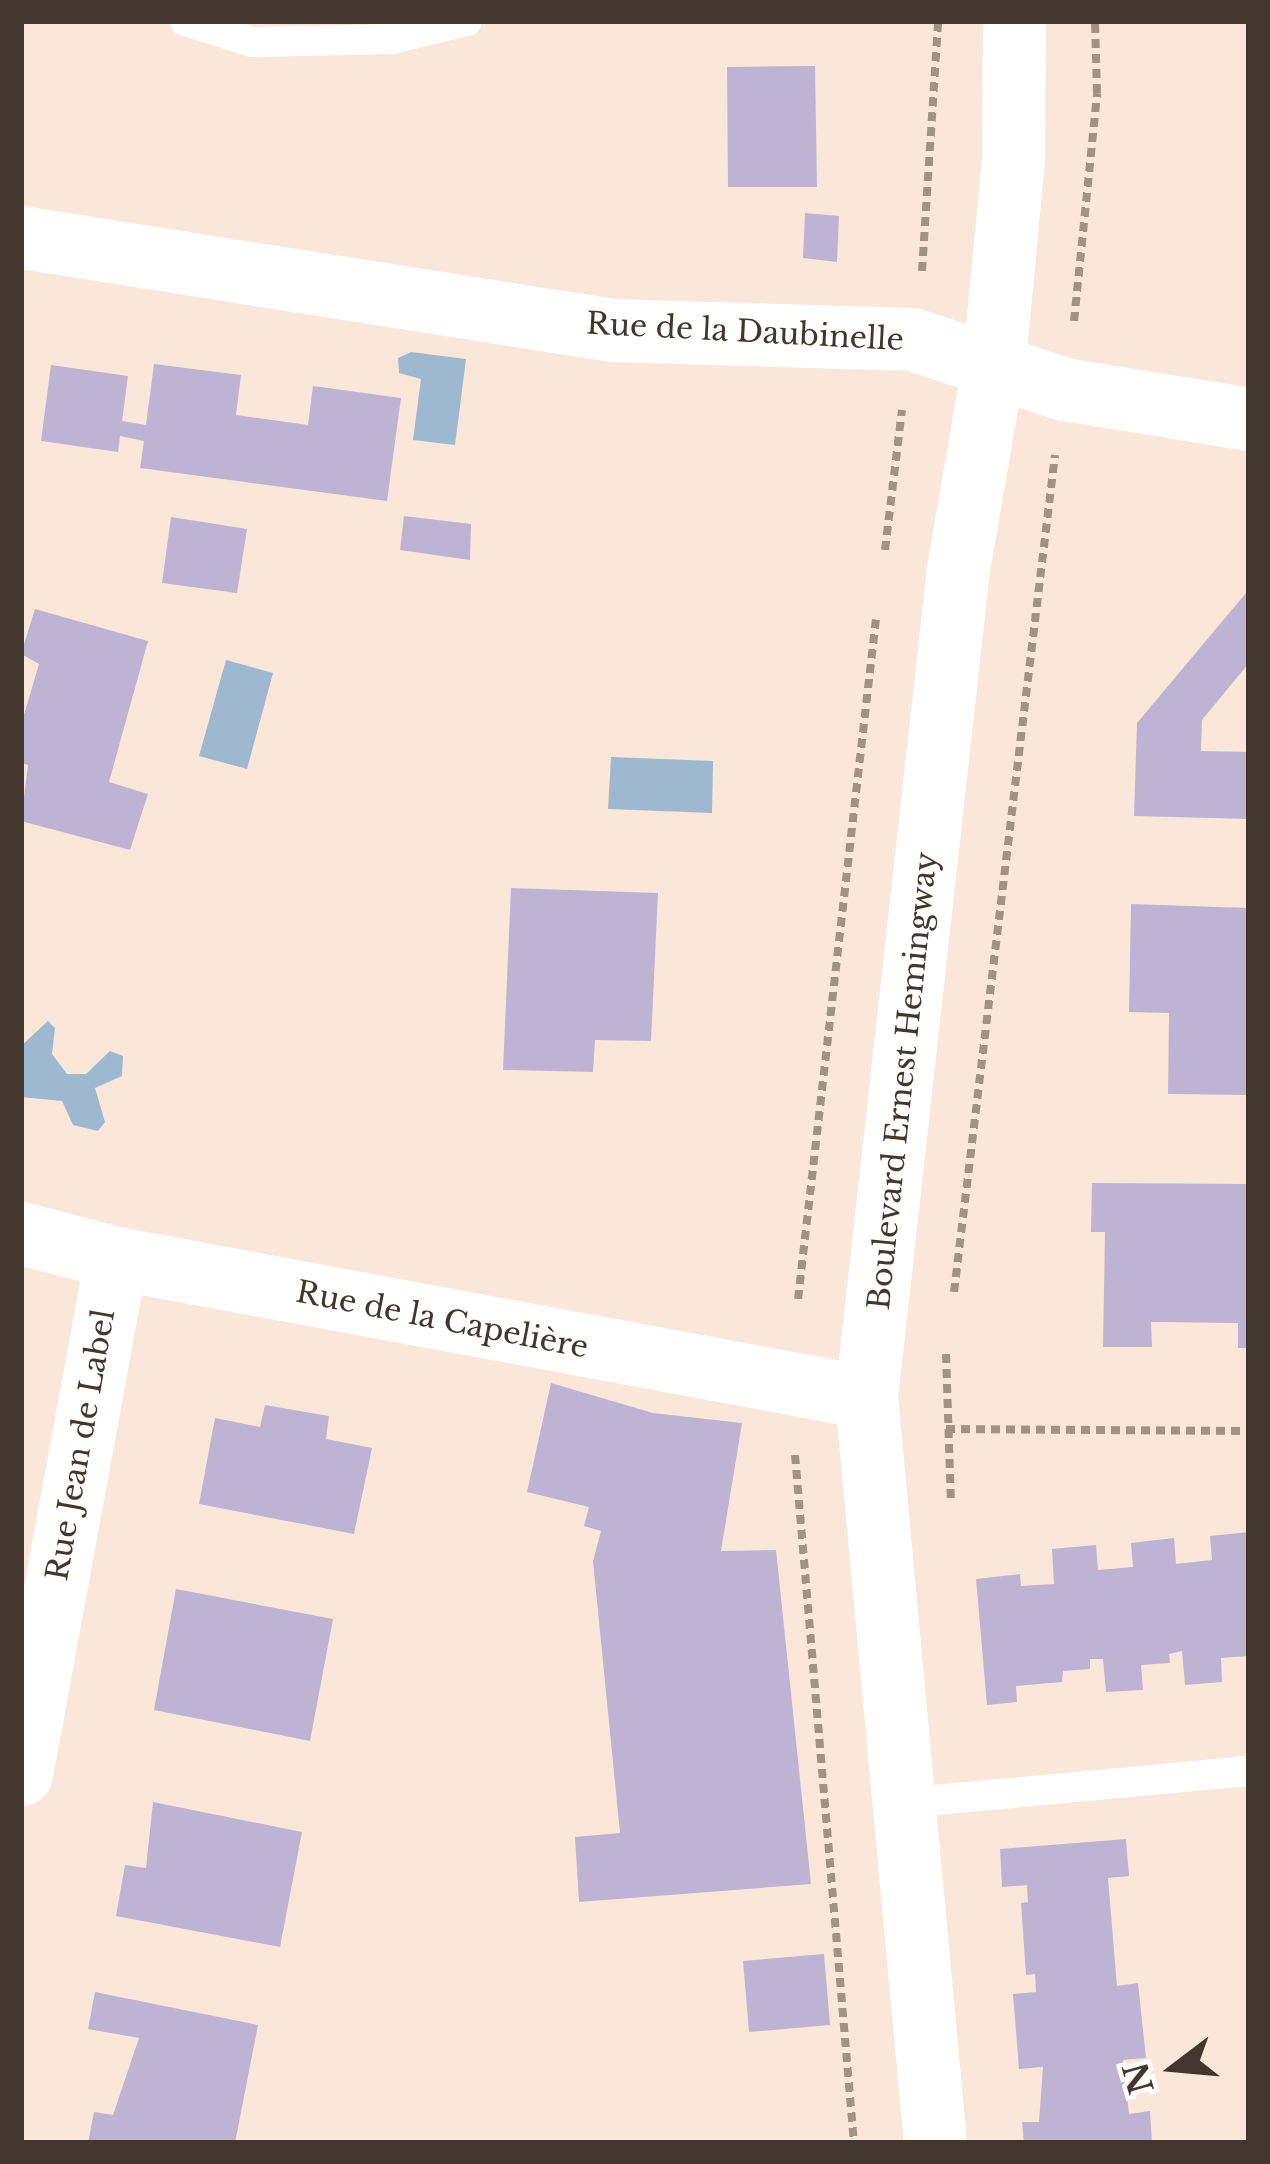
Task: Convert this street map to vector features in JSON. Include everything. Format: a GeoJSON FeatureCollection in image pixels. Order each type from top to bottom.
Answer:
{"type":"FeatureCollection","features":[{"type":"Feature","properties":{"kind":"street","name":"Boulevard Ernest Hemingway"},"geometry":{"type":"LineString","coordinates":[[935,2143],[866,1397],[958,569],[994,360],[1013,158],[1014,21]]}},
{"type":"Feature","properties":{"kind":"street","name":"Rue de la Daubinelle"},"geometry":{"type":"LineString","coordinates":[[21,237],[612,331],[911,339],[994,360],[1064,389],[1249,419]]}},
{"type":"Feature","properties":{"kind":"street","name":"Rue de la Capelière"},"geometry":{"type":"LineString","coordinates":[[21,1233],[116,1258],[866,1397]]}},
{"type":"Feature","properties":{"kind":"street","name":"Rue Jean de Label"},"geometry":{"type":"LineString","coordinates":[[21,1774],[116,1258]]}},
{"type":"Feature","properties":{"kind":"lane"},"geometry":{"type":"LineString","coordinates":[[185,21],[252,42],[393,39],[466,21]]}},
{"type":"Feature","properties":{"kind":"lane"},"geometry":{"type":"LineString","coordinates":[[903,1803],[1249,1771]]}},
{"type":"Feature","properties":{"kind":"path"},"geometry":{"type":"LineString","coordinates":[[884,561],[926,250],[938,21]]}},
{"type":"Feature","properties":{"kind":"path"},"geometry":{"type":"LineString","coordinates":[[952,1303],[1093,153],[1095,21]]}},
{"type":"Feature","properties":{"kind":"path"},"geometry":{"type":"LineString","coordinates":[[798,1299],[878,608]]}},
{"type":"Feature","properties":{"kind":"path"},"geometry":{"type":"LineString","coordinates":[[946,1348],[952,1516]]}},
{"type":"Feature","properties":{"kind":"path"},"geometry":{"type":"LineString","coordinates":[[946,1429],[1249,1431]]}},
{"type":"Feature","properties":{"kind":"path"},"geometry":{"type":"LineString","coordinates":[[794,1442],[854,2143]]}},
{"type":"Feature","properties":{"kind":"water"},"geometry":{"type":"Polygon","coordinates":[[[411,352],[466,359],[455,445],[413,440],[421,379],[399,373],[398,358],[411,352]]]}},
{"type":"Feature","properties":{"kind":"water"},"geometry":{"type":"Polygon","coordinates":[[[226,660],[273,673],[247,769],[199,756],[226,660]]]}},
{"type":"Feature","properties":{"kind":"water"},"geometry":{"type":"Polygon","coordinates":[[[611,757],[713,761],[712,813],[608,809],[611,757]]]}},
{"type":"Feature","properties":{"kind":"water"},"geometry":{"type":"Polygon","coordinates":[[[48,1021],[55,1028],[52,1054],[67,1074],[86,1074],[110,1051],[123,1056],[122,1076],[95,1088],[105,1122],[98,1131],[73,1125],[62,1101],[21,1097],[21,1046],[48,1021]]]}},
{"type":"Feature","properties":{"kind":"building"},"geometry":{"type":"Polygon","coordinates":[[[815,66],[817,187],[728,187],[727,67],[815,66]]]}},
{"type":"Feature","properties":{"kind":"building"},"geometry":{"type":"Polygon","coordinates":[[[805,213],[839,216],[837,262],[803,258],[805,213]]]}},
{"type":"Feature","properties":{"kind":"building"},"geometry":{"type":"Polygon","coordinates":[[[154,364],[241,375],[236,415],[308,425],[313,386],[401,398],[387,501],[140,468],[144,441],[120,436],[118,452],[41,441],[51,365],[128,376],[122,421],[146,425],[154,364]]]}},
{"type":"Feature","properties":{"kind":"building"},"geometry":{"type":"Polygon","coordinates":[[[404,516],[471,524],[470,560],[400,550],[404,516]]]}},
{"type":"Feature","properties":{"kind":"building"},"geometry":{"type":"Polygon","coordinates":[[[171,517],[247,529],[237,593],[162,583],[171,517]]]}},
{"type":"Feature","properties":{"kind":"building"},"geometry":{"type":"Polygon","coordinates":[[[1246,593],[1249,663],[1202,720],[1201,751],[1249,752],[1249,819],[1134,816],[1137,723],[1246,593]]]}},
{"type":"Feature","properties":{"kind":"building"},"geometry":{"type":"Polygon","coordinates":[[[35,609],[148,641],[109,782],[148,794],[130,850],[21,821],[28,765],[21,763],[21,725],[39,664],[21,654],[35,609]]]}},
{"type":"Feature","properties":{"kind":"building"},"geometry":{"type":"Polygon","coordinates":[[[511,888],[658,893],[651,1041],[595,1040],[593,1072],[503,1070],[511,888]]]}},
{"type":"Feature","properties":{"kind":"building"},"geometry":{"type":"Polygon","coordinates":[[[1131,904],[1249,908],[1249,1095],[1168,1094],[1169,1013],[1129,1012],[1131,904]]]}},
{"type":"Feature","properties":{"kind":"building"},"geometry":{"type":"Polygon","coordinates":[[[1092,1183],[1249,1184],[1249,1348],[1238,1348],[1238,1323],[1151,1322],[1152,1347],[1103,1347],[1105,1232],[1091,1232],[1092,1183]]]}},
{"type":"Feature","properties":{"kind":"building"},"geometry":{"type":"Polygon","coordinates":[[[551,1383],[653,1413],[742,1423],[721,1551],[776,1550],[811,1884],[579,1902],[575,1837],[620,1833],[593,1561],[601,1531],[584,1526],[589,1507],[527,1492],[551,1383]]]}},
{"type":"Feature","properties":{"kind":"building"},"geometry":{"type":"Polygon","coordinates":[[[265,1405],[329,1416],[326,1439],[372,1448],[354,1534],[199,1504],[215,1418],[260,1427],[265,1405]]]}},
{"type":"Feature","properties":{"kind":"building"},"geometry":{"type":"Polygon","coordinates":[[[1249,1532],[1249,1656],[1221,1658],[1222,1682],[1185,1685],[1182,1651],[1169,1654],[1170,1663],[1141,1665],[1143,1690],[1106,1692],[1103,1659],[1090,1659],[1090,1669],[1063,1671],[1062,1682],[1016,1686],[1017,1702],[987,1705],[976,1579],[1020,1574],[1021,1586],[1054,1584],[1052,1549],[1096,1545],[1098,1570],[1133,1567],[1131,1543],[1174,1538],[1176,1564],[1212,1560],[1210,1536],[1249,1532]]]}},
{"type":"Feature","properties":{"kind":"building"},"geometry":{"type":"Polygon","coordinates":[[[176,1589],[333,1619],[310,1741],[154,1710],[176,1589]]]}},
{"type":"Feature","properties":{"kind":"building"},"geometry":{"type":"Polygon","coordinates":[[[153,1802],[302,1832],[280,1947],[116,1916],[125,1865],[146,1868],[153,1802]]]}},
{"type":"Feature","properties":{"kind":"building"},"geometry":{"type":"Polygon","coordinates":[[[1126,1839],[1129,1876],[1108,1878],[1117,1986],[1138,1983],[1146,2058],[1123,2060],[1129,2114],[1150,2111],[1152,2143],[1024,2143],[1022,2122],[1039,2122],[1043,2067],[1019,2069],[1013,1994],[1036,1992],[1035,1974],[1026,1975],[1021,1903],[1028,1902],[1027,1885],[1002,1887],[1000,1849],[1126,1839]]]}},
{"type":"Feature","properties":{"kind":"building"},"geometry":{"type":"Polygon","coordinates":[[[824,1954],[830,2025],[749,2032],[743,1961],[824,1954]]]}},
{"type":"Feature","properties":{"kind":"building"},"geometry":{"type":"Polygon","coordinates":[[[95,1992],[258,2025],[235,2143],[88,2143],[94,2112],[113,2115],[139,2038],[88,2029],[95,1992]]]}}]}
